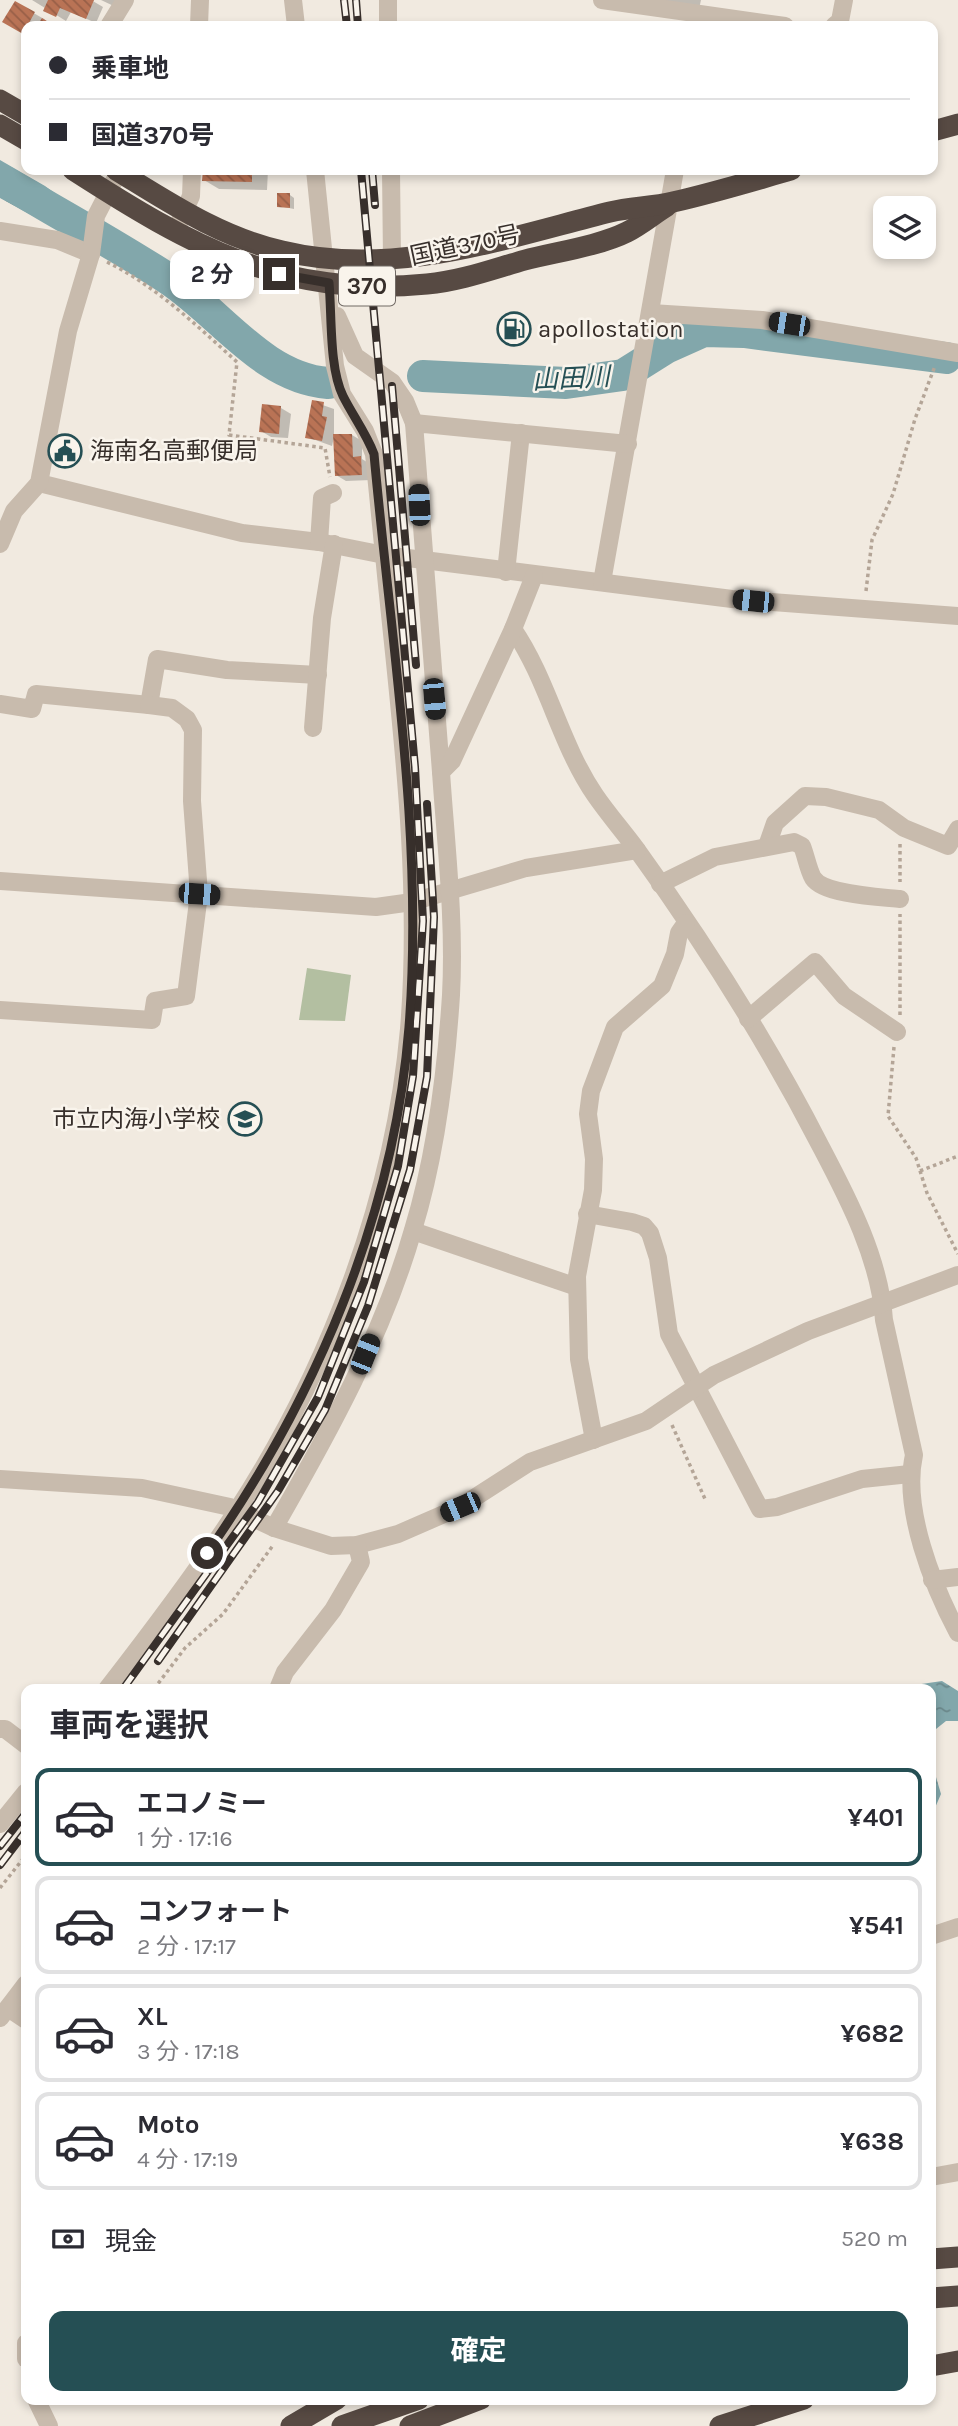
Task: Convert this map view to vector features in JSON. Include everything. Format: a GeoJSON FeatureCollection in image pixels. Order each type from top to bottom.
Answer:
{"type":"FeatureCollection","features":[{"type":"Feature","properties":{"kind":"highway"},"geometry":{"type":"LineString","coordinates":[[0,100],[21,112]]}},
{"type":"Feature","properties":{"kind":"highway"},"geometry":{"type":"LineString","coordinates":[[938,130],[958,124]]}},
{"type":"Feature","properties":{"kind":"highway"},"geometry":{"type":"LineString","coordinates":[[0,125],[21,137]]}},
{"type":"Feature","properties":{"kind":"highway","name":"国道370号"},"geometry":{"type":"LineString","coordinates":[[81,175],[175,232],[234,261],[330,291],[463,277],[627,232],[672,202]]}},
{"type":"Feature","properties":{"kind":"highway","name":"国道370号"},"geometry":{"type":"LineString","coordinates":[[126,175],[184,212],[239,239],[284,252],[359,261],[427,257],[622,209],[672,202],[772,175]]}},
{"type":"Feature","properties":{"kind":"highway"},"geometry":{"type":"LineString","coordinates":[[936,2259],[958,2257]]}},
{"type":"Feature","properties":{"kind":"highway"},"geometry":{"type":"LineString","coordinates":[[936,2297],[958,2295]]}},
{"type":"Feature","properties":{"kind":"highway"},"geometry":{"type":"LineString","coordinates":[[936,2365],[958,2361]]}},
{"type":"Feature","properties":{"kind":"highway"},"geometry":{"type":"LineString","coordinates":[[291,2426],[327,2405]]}},
{"type":"Feature","properties":{"kind":"highway"},"geometry":{"type":"LineString","coordinates":[[342,2426],[402,2405]]}},
{"type":"Feature","properties":{"kind":"highway"},"geometry":{"type":"LineString","coordinates":[[410,2426],[465,2405]]}},
{"type":"Feature","properties":{"kind":"highway"},"geometry":{"type":"LineString","coordinates":[[720,2426],[785,2405]]}},
{"type":"Feature","properties":{"kind":"street"},"geometry":{"type":"LineString","coordinates":[[112,21],[125,0]]}},
{"type":"Feature","properties":{"kind":"street"},"geometry":{"type":"LineString","coordinates":[[199,21],[200,0]]}},
{"type":"Feature","properties":{"kind":"street"},"geometry":{"type":"LineString","coordinates":[[293,0],[295,21]]}},
{"type":"Feature","properties":{"kind":"street"},"geometry":{"type":"LineString","coordinates":[[388,0],[388,21]]}},
{"type":"Feature","properties":{"kind":"street"},"geometry":{"type":"LineString","coordinates":[[602,0],[750,21]]}},
{"type":"Feature","properties":{"kind":"street"},"geometry":{"type":"LineString","coordinates":[[840,21],[844,0]]}},
{"type":"Feature","properties":{"kind":"street"},"geometry":{"type":"LineString","coordinates":[[0,544],[14,511],[39,483],[68,331],[91,251],[95,222],[116,175]]}},
{"type":"Feature","properties":{"kind":"street"},"geometry":{"type":"LineString","coordinates":[[175,232],[191,196],[192,175]]}},
{"type":"Feature","properties":{"kind":"street"},"geometry":{"type":"LineString","coordinates":[[111,1684],[163,1617],[237,1510],[291,1416],[334,1327],[372,1217],[396,1116],[409,1030],[412,902],[407,790],[374,454],[365,431],[342,394],[335,366],[327,258],[316,175]]}},
{"type":"Feature","properties":{"kind":"street"},"geometry":{"type":"LineString","coordinates":[[391,175],[392,259]]}},
{"type":"Feature","properties":{"kind":"street"},"geometry":{"type":"LineString","coordinates":[[602,582],[675,175]]}},
{"type":"Feature","properties":{"kind":"street"},"geometry":{"type":"LineString","coordinates":[[0,231],[57,240],[91,251]]}},
{"type":"Feature","properties":{"kind":"street"},"geometry":{"type":"LineString","coordinates":[[279,1529],[365,1354],[413,1231],[429,1168],[444,1068],[451,994],[449,890],[422,559],[414,423],[405,401],[392,382],[355,356],[330,291]]}},
{"type":"Feature","properties":{"kind":"street"},"geometry":{"type":"LineString","coordinates":[[651,313],[762,320],[949,352]]}},
{"type":"Feature","properties":{"kind":"street"},"geometry":{"type":"LineString","coordinates":[[414,423],[628,444]]}},
{"type":"Feature","properties":{"kind":"street"},"geometry":{"type":"LineString","coordinates":[[506,572],[521,433]]}},
{"type":"Feature","properties":{"kind":"street"},"geometry":{"type":"LineString","coordinates":[[39,483],[242,533],[327,543],[384,555],[732,599],[958,616]]}},
{"type":"Feature","properties":{"kind":"street"},"geometry":{"type":"LineString","coordinates":[[313,728],[327,543],[322,498],[333,493]]}},
{"type":"Feature","properties":{"kind":"street"},"geometry":{"type":"LineString","coordinates":[[441,772],[452,761],[513,629],[534,576]]}},
{"type":"Feature","properties":{"kind":"street"},"geometry":{"type":"LineString","coordinates":[[513,629],[528,651],[567,746],[594,794],[637,850],[748,1018],[800,1107],[853,1208],[882,1301],[914,1455],[910,1474],[914,1505],[932,1580],[958,1633]]}},
{"type":"Feature","properties":{"kind":"street"},"geometry":{"type":"LineString","coordinates":[[149,705],[157,659],[227,670],[318,675]]}},
{"type":"Feature","properties":{"kind":"street"},"geometry":{"type":"LineString","coordinates":[[0,704],[32,709],[36,694],[172,708],[187,719],[193,730],[192,801],[199,894],[186,996],[155,1001],[152,1020],[0,1010]]}},
{"type":"Feature","properties":{"kind":"street"},"geometry":{"type":"LineString","coordinates":[[768,846],[775,823],[805,796],[839,799],[879,810],[904,828],[953,848],[958,830]]}},
{"type":"Feature","properties":{"kind":"street"},"geometry":{"type":"LineString","coordinates":[[660,884],[715,857],[768,846],[799,843],[813,877],[823,886],[859,895],[900,899]]}},
{"type":"Feature","properties":{"kind":"street"},"geometry":{"type":"LineString","coordinates":[[0,881],[376,907],[412,902],[526,868],[637,850]]}},
{"type":"Feature","properties":{"kind":"street"},"geometry":{"type":"LineString","coordinates":[[594,1440],[579,1359],[577,1287],[593,1190],[594,1159],[588,1114],[591,1091],[615,1027],[662,986],[675,954],[679,933],[687,923]]}},
{"type":"Feature","properties":{"kind":"street"},"geometry":{"type":"LineString","coordinates":[[748,1018],[815,962],[844,996],[897,1032]]}},
{"type":"Feature","properties":{"kind":"street"},"geometry":{"type":"LineString","coordinates":[[587,1214],[632,1222],[644,1226],[650,1233],[659,1258],[665,1324],[760,1509],[777,1507],[862,1479],[910,1474]]}},
{"type":"Feature","properties":{"kind":"street"},"geometry":{"type":"LineString","coordinates":[[413,1231],[577,1287]]}},
{"type":"Feature","properties":{"kind":"street"},"geometry":{"type":"LineString","coordinates":[[0,1479],[142,1488],[237,1510],[279,1529],[331,1546],[357,1545],[398,1534],[460,1507],[530,1462],[646,1421],[715,1375],[808,1331],[882,1301],[958,1276]]}},
{"type":"Feature","properties":{"kind":"street"},"geometry":{"type":"LineString","coordinates":[[280,1684],[285,1672],[332,1610],[361,1562],[357,1545]]}},
{"type":"Feature","properties":{"kind":"street"},"geometry":{"type":"LineString","coordinates":[[932,1580],[958,1577]]}},
{"type":"Feature","properties":{"kind":"street"},"geometry":{"type":"LineString","coordinates":[[0,1729],[5,1729],[21,1741]]}},
{"type":"Feature","properties":{"kind":"street"},"geometry":{"type":"LineString","coordinates":[[0,1825],[21,1798]]}},
{"type":"Feature","properties":{"kind":"street"},"geometry":{"type":"LineString","coordinates":[[936,1934],[958,1927]]}},
{"type":"Feature","properties":{"kind":"street"},"geometry":{"type":"LineString","coordinates":[[21,1991],[4,2013],[21,2018]]}},
{"type":"Feature","properties":{"kind":"street"},"geometry":{"type":"LineString","coordinates":[[936,2175],[958,2172]]}},
{"type":"Feature","properties":{"kind":"street"},"geometry":{"type":"LineString","coordinates":[[39,2405],[49,2426]]}},
{"type":"Feature","properties":{"kind":"path"},"geometry":{"type":"LineString","coordinates":[[91,251],[130,273],[188,318],[237,362],[229,435],[325,448],[333,493]]}},
{"type":"Feature","properties":{"kind":"path"},"geometry":{"type":"LineString","coordinates":[[865,610],[872,540],[893,494],[915,419],[949,352]]}},
{"type":"Feature","properties":{"kind":"path"},"geometry":{"type":"LineString","coordinates":[[920,1171],[958,1156]]}},
{"type":"Feature","properties":{"kind":"path"},"geometry":{"type":"LineString","coordinates":[[664,1409],[705,1499]]}},
{"type":"Feature","properties":{"kind":"path"},"geometry":{"type":"LineString","coordinates":[[158,1684],[186,1648],[223,1614],[279,1529]]}},
{"type":"Feature","properties":{"kind":"path"},"geometry":{"type":"LineString","coordinates":[[0,1888],[21,1861]]}},
{"type":"Feature","properties":{"kind":"green space"},"geometry":{"type":"Polygon","coordinates":[[[307,968],[351,975],[345,1021],[299,1020],[307,968]]]}},
{"type":"Feature","properties":{"kind":"water"},"geometry":{"type":"Polygon","coordinates":[[[0,160],[21,172],[21,175],[45,186],[90,219],[87,245],[0,198],[0,160]]]}},
{"type":"Feature","properties":{"kind":"water"},"geometry":{"type":"Polygon","coordinates":[[[942,1681],[958,1691],[958,1721],[946,1721],[936,1729],[936,1684],[921,1684],[942,1681]]]}},
{"type":"Feature","properties":{"kind":"water"},"geometry":{"type":"Polygon","coordinates":[[[936,1777],[941,1794],[936,1806],[936,1777]]]}},
{"type":"Feature","properties":{"kind":"building"},"geometry":{"type":"Polygon","coordinates":[[[48,0],[94,0],[86,19],[60,8],[56,17],[43,11],[48,0]]]}},
{"type":"Feature","properties":{"kind":"building"},"geometry":{"type":"Polygon","coordinates":[[[15,1],[35,12],[30,21],[21,21],[21,33],[2,22],[15,1]]]}},
{"type":"Feature","properties":{"kind":"building"},"geometry":{"type":"Polygon","coordinates":[[[203,175],[252,175],[252,182],[202,181],[203,175]]]}},
{"type":"Feature","properties":{"kind":"building"},"geometry":{"type":"Polygon","coordinates":[[[277,193],[290,193],[290,208],[277,207],[277,193]]]}},
{"type":"Feature","properties":{"kind":"building"},"geometry":{"type":"Polygon","coordinates":[[[312,400],[324,402],[322,416],[327,417],[322,441],[305,438],[312,400]]]}},
{"type":"Feature","properties":{"kind":"building"},"geometry":{"type":"Polygon","coordinates":[[[262,404],[281,406],[279,434],[259,432],[262,404]]]}},
{"type":"Feature","properties":{"kind":"building"},"geometry":{"type":"Polygon","coordinates":[[[333,434],[352,434],[353,457],[361,456],[362,475],[335,476],[333,434]]]}},
{"type":"Feature","properties":{"kind":"waterway","name":"山田川"},"geometry":{"type":"LineString","coordinates":[[0,179],[170,280],[244,342],[283,370],[305,379],[328,383]]}},
{"type":"Feature","properties":{"kind":"waterway","name":"山田川"},"geometry":{"type":"LineString","coordinates":[[423,376],[566,383],[623,375],[666,348],[704,331],[744,332],[946,358]]}},
{"type":"Feature","properties":{"kind":"railway"},"geometry":{"type":"LineString","coordinates":[[344,0],[346,21]]}},
{"type":"Feature","properties":{"kind":"railway"},"geometry":{"type":"LineString","coordinates":[[356,0],[358,21]]}},
{"type":"Feature","properties":{"kind":"railway"},"geometry":{"type":"LineString","coordinates":[[127,1684],[258,1502],[318,1397],[364,1282],[398,1166],[413,1076],[423,921],[415,767],[361,175]]}},
{"type":"Feature","properties":{"kind":"railway"},"geometry":{"type":"LineString","coordinates":[[372,175],[375,205]]}},
{"type":"Feature","properties":{"kind":"railway"},"geometry":{"type":"LineString","coordinates":[[392,386],[416,665]]}},
{"type":"Feature","properties":{"kind":"railway"},"geometry":{"type":"LineString","coordinates":[[158,1661],[278,1491],[325,1410],[368,1306],[410,1170],[427,1077],[434,917],[427,804]]}},
{"type":"Feature","properties":{"kind":"railway"},"geometry":{"type":"LineString","coordinates":[[0,1846],[21,1819]]}},
{"type":"Feature","properties":{"kind":"railway"},"geometry":{"type":"LineString","coordinates":[[0,1865],[21,1838]]}},
{"type":"Feature","properties":{"kind":"place","name":"apollostation"},"geometry":{"type":"Point","coordinates":[514,329]}},
{"type":"Feature","properties":{"kind":"place","name":"海南名高郵便局"},"geometry":{"type":"Point","coordinates":[65,451]}},
{"type":"Feature","properties":{"kind":"place","name":"市立内海小学校"},"geometry":{"type":"Point","coordinates":[245,1119]}},
{"type":"Feature","properties":{"kind":"route"},"geometry":{"type":"LineString","coordinates":[[207,1553],[237,1510],[291,1416],[334,1327],[372,1217],[396,1116],[409,1030],[412,902],[407,790],[374,454],[365,431],[342,394],[335,366],[329,283],[279,274]]}}]}
